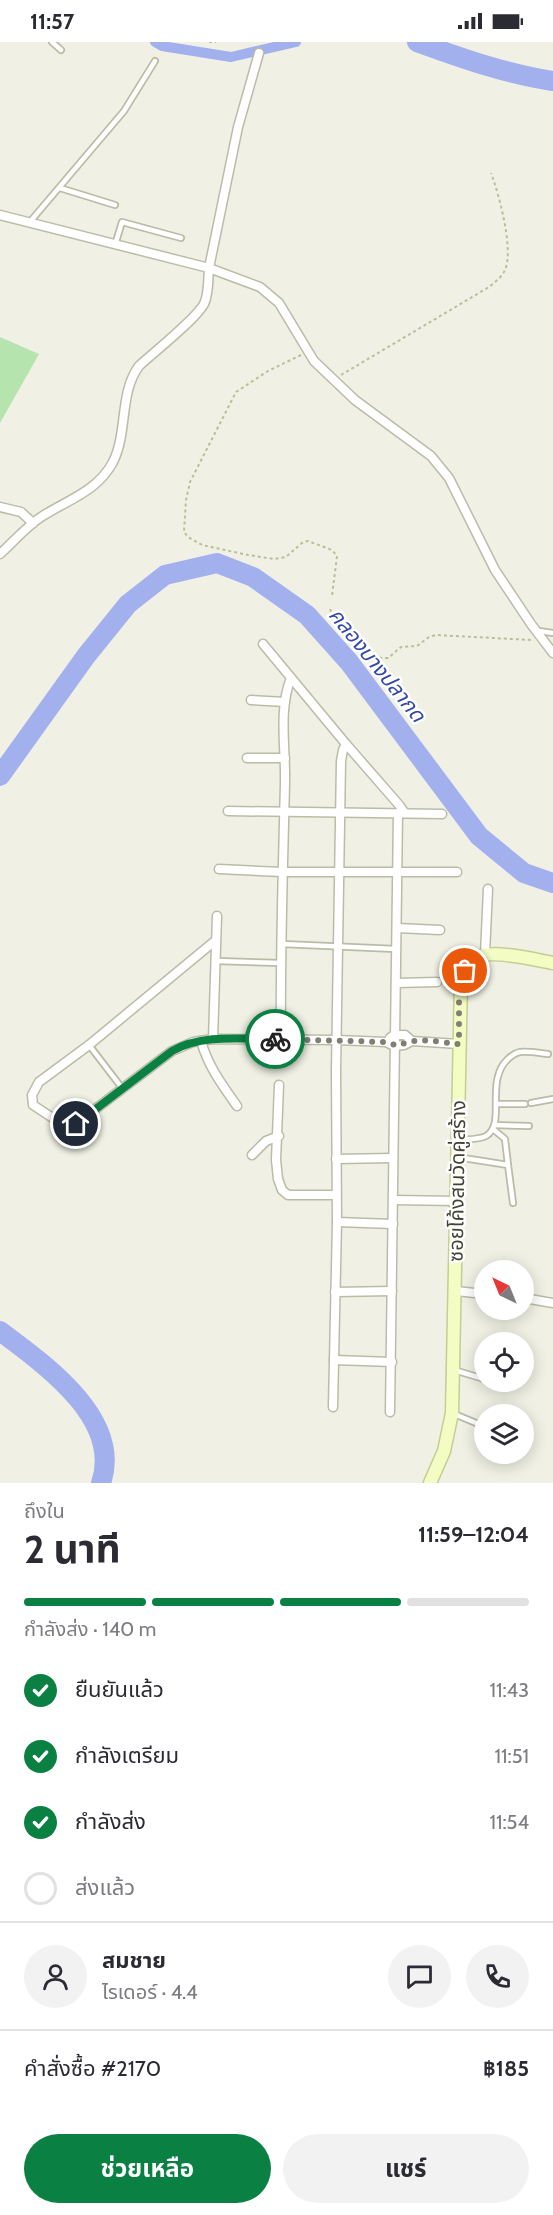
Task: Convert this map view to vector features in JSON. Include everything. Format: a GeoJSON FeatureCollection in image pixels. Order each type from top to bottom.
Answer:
{"type":"FeatureCollection","features":[{"type":"Feature","properties":{"kind":"street"},"geometry":{"type":"LineString","coordinates":[[0,554],[33,523],[90,489],[108,470],[114,460],[120,438],[132,375],[204,304],[208,290],[209,267],[238,127],[259,53]]}},
{"type":"Feature","properties":{"kind":"street"},"geometry":{"type":"LineString","coordinates":[[0,215],[209,267],[260,287],[267,292],[279,303],[314,361],[355,400],[431,456],[449,478],[495,570],[553,653]]}},
{"type":"Feature","properties":{"kind":"street"},"geometry":{"type":"LineString","coordinates":[[0,507],[21,512],[33,523]]}},
{"type":"Feature","properties":{"kind":"street"},"geometry":{"type":"LineString","coordinates":[[263,644],[400,806],[394,1035],[390,1044],[396,1082],[390,1412]]}},
{"type":"Feature","properties":{"kind":"street"},"geometry":{"type":"LineString","coordinates":[[281,1039],[285,702],[291,678]]}},
{"type":"Feature","properties":{"kind":"street"},"geometry":{"type":"LineString","coordinates":[[251,700],[285,702]]}},
{"type":"Feature","properties":{"kind":"street"},"geometry":{"type":"LineString","coordinates":[[333,1407],[341,761],[346,744]]}},
{"type":"Feature","properties":{"kind":"street"},"geometry":{"type":"LineString","coordinates":[[247,758],[285,758]]}},
{"type":"Feature","properties":{"kind":"street"},"geometry":{"type":"LineString","coordinates":[[228,811],[442,814]]}},
{"type":"Feature","properties":{"kind":"street"},"geometry":{"type":"LineString","coordinates":[[219,869],[282,872],[457,872]]}},
{"type":"Feature","properties":{"kind":"street"},"geometry":{"type":"LineString","coordinates":[[488,889],[485,954],[553,963]]}},
{"type":"Feature","properties":{"kind":"street"},"geometry":{"type":"LineString","coordinates":[[213,1040],[217,916]]}},
{"type":"Feature","properties":{"kind":"street"},"geometry":{"type":"LineString","coordinates":[[397,928],[440,930]]}},
{"type":"Feature","properties":{"kind":"street"},"geometry":{"type":"LineString","coordinates":[[216,940],[89,1045],[39,1082],[32,1095],[33,1105],[68,1128],[172,1051],[184,1044],[201,1041],[281,1039],[404,1045],[412,1041],[459,1044]]}},
{"type":"Feature","properties":{"kind":"street","name":"ซอยโค้งสนวัดคู่สร้าง"},"geometry":{"type":"LineString","coordinates":[[430,1483],[444,1451],[452,1413],[461,981],[472,962],[485,954]]}},
{"type":"Feature","properties":{"kind":"street"},"geometry":{"type":"LineString","coordinates":[[396,983],[436,982]]}},
{"type":"Feature","properties":{"kind":"street"},"geometry":{"type":"LineString","coordinates":[[394,1035],[405,1035],[412,1041]]}},
{"type":"Feature","properties":{"kind":"street"},"geometry":{"type":"LineString","coordinates":[[201,1041],[216,1076],[237,1106]]}},
{"type":"Feature","properties":{"kind":"street"},"geometry":{"type":"LineString","coordinates":[[279,1085],[279,1136],[276,1160],[282,1190],[288,1195],[336,1195]]}},
{"type":"Feature","properties":{"kind":"street"},"geometry":{"type":"LineString","coordinates":[[252,1155],[266,1141],[279,1136]]}},
{"type":"Feature","properties":{"kind":"street"},"geometry":{"type":"LineString","coordinates":[[336,1160],[393,1158]]}},
{"type":"Feature","properties":{"kind":"street"},"geometry":{"type":"LineString","coordinates":[[394,1200],[457,1201]]}},
{"type":"Feature","properties":{"kind":"street"},"geometry":{"type":"LineString","coordinates":[[337,1221],[393,1224]]}},
{"type":"Feature","properties":{"kind":"street"},"geometry":{"type":"LineString","coordinates":[[335,1292],[392,1291]]}},
{"type":"Feature","properties":{"kind":"street"},"geometry":{"type":"LineString","coordinates":[[456,1291],[474,1293]]}},
{"type":"Feature","properties":{"kind":"street"},"geometry":{"type":"LineString","coordinates":[[534,1300],[553,1303]]}},
{"type":"Feature","properties":{"kind":"street"},"geometry":{"type":"LineString","coordinates":[[334,1360],[392,1362]]}},
{"type":"Feature","properties":{"kind":"lane"},"geometry":{"type":"LineString","coordinates":[[51,42],[61,50]]}},
{"type":"Feature","properties":{"kind":"lane"},"geometry":{"type":"LineString","coordinates":[[29,223],[124,111],[155,61]]}},
{"type":"Feature","properties":{"kind":"lane"},"geometry":{"type":"LineString","coordinates":[[60,188],[115,205]]}},
{"type":"Feature","properties":{"kind":"lane"},"geometry":{"type":"LineString","coordinates":[[115,245],[122,222],[181,238]]}},
{"type":"Feature","properties":{"kind":"lane"},"geometry":{"type":"LineString","coordinates":[[536,631],[553,633]]}},
{"type":"Feature","properties":{"kind":"lane"},"geometry":{"type":"LineString","coordinates":[[282,945],[396,949]]}},
{"type":"Feature","properties":{"kind":"lane"},"geometry":{"type":"LineString","coordinates":[[216,961],[281,963]]}},
{"type":"Feature","properties":{"kind":"lane"},"geometry":{"type":"LineString","coordinates":[[89,1045],[122,1088]]}},
{"type":"Feature","properties":{"kind":"lane"},"geometry":{"type":"LineString","coordinates":[[513,1203],[505,1139],[494,1127],[497,1075],[507,1060],[519,1052],[548,1054]]}},
{"type":"Feature","properties":{"kind":"lane"},"geometry":{"type":"LineString","coordinates":[[496,1104],[528,1103],[553,1099]]}},
{"type":"Feature","properties":{"kind":"lane"},"geometry":{"type":"LineString","coordinates":[[458,1140],[484,1136],[494,1127],[529,1126]]}},
{"type":"Feature","properties":{"kind":"lane"},"geometry":{"type":"LineString","coordinates":[[457,1157],[508,1165]]}},
{"type":"Feature","properties":{"kind":"lane"},"geometry":{"type":"LineString","coordinates":[[453,1370],[474,1376]]}},
{"type":"Feature","properties":{"kind":"lane"},"geometry":{"type":"LineString","coordinates":[[452,1413],[474,1422]]}},
{"type":"Feature","properties":{"kind":"path"},"geometry":{"type":"LineString","coordinates":[[209,42],[216,42]]}},
{"type":"Feature","properties":{"kind":"path"},"geometry":{"type":"LineString","coordinates":[[333,380],[499,279],[506,269],[507,254],[500,197],[491,173]]}},
{"type":"Feature","properties":{"kind":"path"},"geometry":{"type":"LineString","coordinates":[[308,351],[268,371],[236,392],[190,482],[186,500],[184,532],[202,545],[274,559],[290,555],[303,542],[308,541],[332,550],[337,556],[332,596]]}},
{"type":"Feature","properties":{"kind":"path"},"geometry":{"type":"LineString","coordinates":[[330,609],[356,645],[368,655],[378,658],[387,658],[401,647],[417,646],[435,635],[543,640]]}},
{"type":"Feature","properties":{"kind":"green space"},"geometry":{"type":"Polygon","coordinates":[[[0,337],[39,354],[0,423],[0,337]]]}},
{"type":"Feature","properties":{"kind":"waterway"},"geometry":{"type":"LineString","coordinates":[[155,42],[162,46],[231,57],[296,42]]}},
{"type":"Feature","properties":{"kind":"waterway","name":"คลองบางปลากด"},"geometry":{"type":"LineString","coordinates":[[417,42],[501,70],[553,81]]}},
{"type":"Feature","properties":{"kind":"waterway","name":"คลองบางปลากด"},"geometry":{"type":"LineString","coordinates":[[0,776],[86,656],[128,604],[165,575],[217,563],[253,577],[307,615],[349,662],[479,836],[524,873],[553,883]]}},
{"type":"Feature","properties":{"kind":"waterway","name":"คลองบางปลากด"},"geometry":{"type":"LineString","coordinates":[[0,1331],[57,1377],[90,1415],[101,1437],[105,1459],[101,1483]]}},
{"type":"Feature","properties":{"kind":"way so far"},"geometry":{"type":"LineString","coordinates":[[275,1039],[386,1042],[394,1046],[412,1041],[459,1044],[459,990],[465,971]]}},
{"type":"Feature","properties":{"kind":"route"},"geometry":{"type":"LineString","coordinates":[[76,1124],[184,1044],[207,1040],[275,1039]]}}]}
